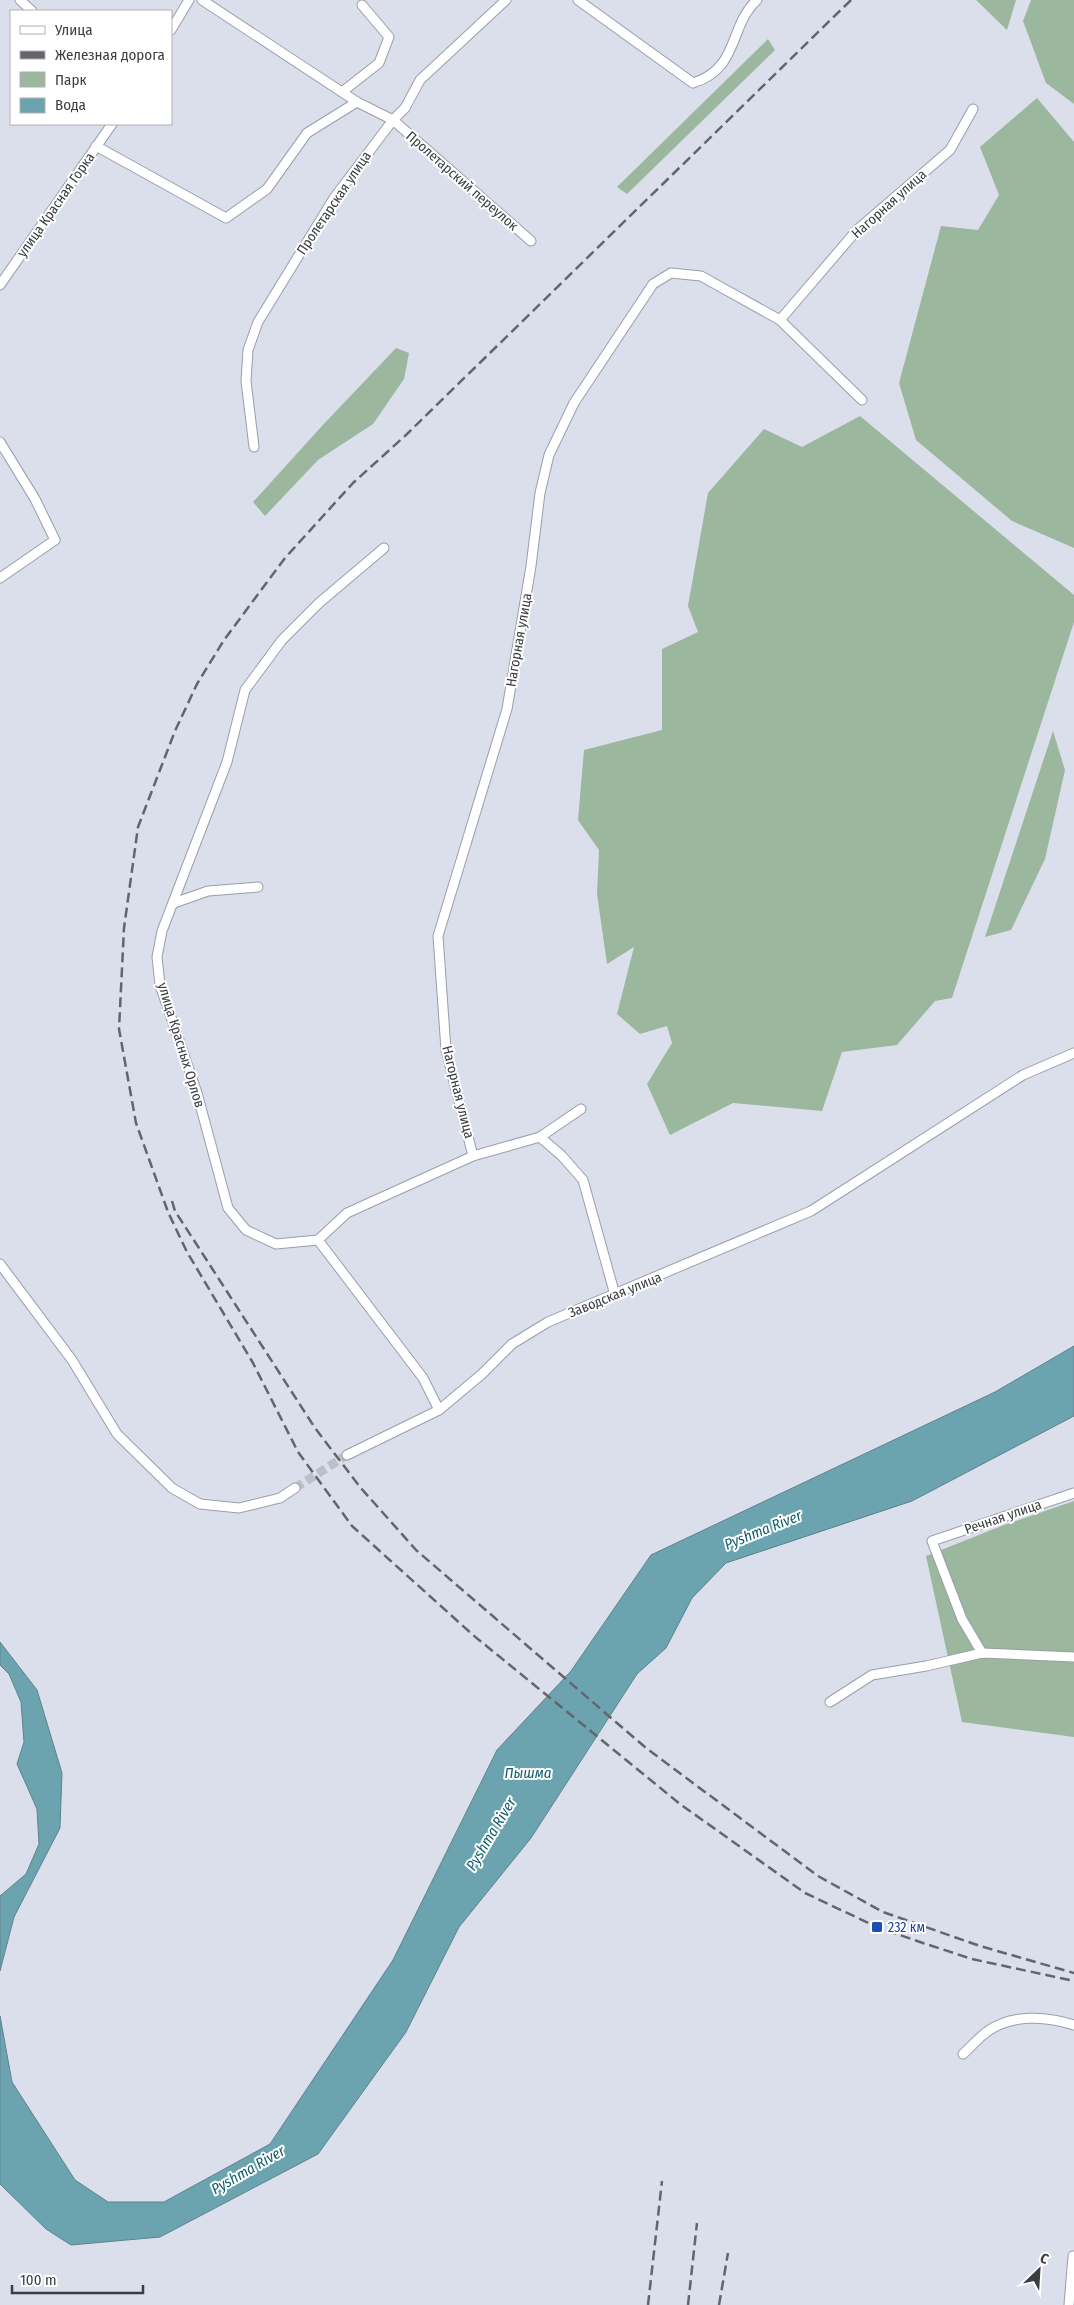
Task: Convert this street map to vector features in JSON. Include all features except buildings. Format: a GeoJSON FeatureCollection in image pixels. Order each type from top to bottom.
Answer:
{"type":"FeatureCollection","features":[{"type":"Feature","properties":{"kind":"street"},"geometry":{"type":"LineString","coordinates":[[20,0],[31,10]]}},
{"type":"Feature","properties":{"kind":"street"},"geometry":{"type":"LineString","coordinates":[[172,28],[189,0]]}},
{"type":"Feature","properties":{"kind":"street","name":"Пролетарский переулок"},"geometry":{"type":"LineString","coordinates":[[202,0],[357,102],[393,120],[531,241]]}},
{"type":"Feature","properties":{"kind":"street","name":"Пролетарская улица"},"geometry":{"type":"LineString","coordinates":[[254,447],[246,382],[248,350],[258,322],[334,198],[393,120],[405,108],[420,80],[506,0]]}},
{"type":"Feature","properties":{"kind":"street"},"geometry":{"type":"LineString","coordinates":[[578,0],[693,83],[708,78],[728,56],[749,7],[757,0]]}},
{"type":"Feature","properties":{"kind":"street"},"geometry":{"type":"LineString","coordinates":[[342,92],[379,63],[389,37],[362,5]]}},
{"type":"Feature","properties":{"kind":"street"},"geometry":{"type":"LineString","coordinates":[[96,146],[226,218],[267,188],[307,134],[357,102]]}},
{"type":"Feature","properties":{"kind":"street","name":"Нагорная улица"},"geometry":{"type":"LineString","coordinates":[[780,320],[858,230],[950,150],[973,109]]}},
{"type":"Feature","properties":{"kind":"street","name":"улица Красная Горка"},"geometry":{"type":"LineString","coordinates":[[0,285],[111,125]]}},
{"type":"Feature","properties":{"kind":"street","name":"Нагорная улица"},"geometry":{"type":"LineString","coordinates":[[473,1156],[446,1050],[438,936],[507,709],[531,566],[540,492],[549,455],[574,402],[653,284],[671,273],[701,276],[780,320],[862,400]]}},
{"type":"Feature","properties":{"kind":"street"},"geometry":{"type":"LineString","coordinates":[[0,442],[30,491],[55,540],[0,578]]}},
{"type":"Feature","properties":{"kind":"street","name":"улица Красных Орлов"},"geometry":{"type":"LineString","coordinates":[[318,1240],[276,1244],[246,1230],[228,1208],[197,1093],[160,985],[157,957],[162,932],[227,762],[245,690],[282,640],[319,603],[384,548]]}},
{"type":"Feature","properties":{"kind":"street"},"geometry":{"type":"LineString","coordinates":[[174,903],[208,891],[258,887]]}},
{"type":"Feature","properties":{"kind":"street","name":"Заводская улица"},"geometry":{"type":"LineString","coordinates":[[347,1455],[439,1410],[482,1374],[512,1344],[548,1322],[616,1295],[811,1211],[1023,1075],[1074,1053]]}},
{"type":"Feature","properties":{"kind":"street"},"geometry":{"type":"LineString","coordinates":[[439,1410],[424,1378],[318,1240],[347,1214],[473,1156],[540,1137],[581,1109]]}},
{"type":"Feature","properties":{"kind":"street"},"geometry":{"type":"LineString","coordinates":[[540,1137],[562,1156],[583,1180],[616,1295]]}},
{"type":"Feature","properties":{"kind":"street"},"geometry":{"type":"LineString","coordinates":[[0,1264],[72,1360],[117,1434],[172,1488],[200,1504],[239,1508],[280,1498],[295,1488]]}},
{"type":"Feature","properties":{"kind":"street","name":"Речная улица"},"geometry":{"type":"LineString","coordinates":[[982,1653],[962,1619],[932,1541],[1074,1494]]}},
{"type":"Feature","properties":{"kind":"street"},"geometry":{"type":"LineString","coordinates":[[830,1702],[872,1675],[926,1666],[982,1653],[1074,1657]]}},
{"type":"Feature","properties":{"kind":"street"},"geometry":{"type":"LineString","coordinates":[[962,2054],[988,2030],[1017,2018],[1062,2021],[1074,2025]]}},
{"type":"Feature","properties":{"kind":"street"},"geometry":{"type":"LineString","coordinates":[[1069,2305],[1073,2256]]}},
{"type":"Feature","properties":{"kind":"green space"},"geometry":{"type":"Polygon","coordinates":[[[976,0],[1016,0],[1007,30],[976,0]]]}},
{"type":"Feature","properties":{"kind":"green space"},"geometry":{"type":"Polygon","coordinates":[[[1031,0],[1074,0],[1074,104],[1046,83],[1023,21],[1031,0]]]}},
{"type":"Feature","properties":{"kind":"green space"},"geometry":{"type":"Polygon","coordinates":[[[768,39],[775,50],[627,194],[617,187],[768,39]]]}},
{"type":"Feature","properties":{"kind":"green space"},"geometry":{"type":"Polygon","coordinates":[[[1037,98],[1074,142],[1074,548],[1012,521],[916,440],[899,383],[941,226],[978,230],[999,195],[980,147],[1037,98]]]}},
{"type":"Feature","properties":{"kind":"green space"},"geometry":{"type":"Polygon","coordinates":[[[396,348],[409,353],[404,379],[373,424],[318,460],[265,516],[253,502],[396,348]]]}},
{"type":"Feature","properties":{"kind":"green space"},"geometry":{"type":"Polygon","coordinates":[[[860,416],[1074,595],[1074,622],[952,998],[935,1001],[897,1045],[842,1052],[822,1111],[733,1103],[670,1135],[647,1084],[672,1043],[667,1026],[640,1034],[617,1014],[634,947],[607,964],[597,894],[599,850],[578,820],[584,750],[662,730],[662,649],[698,632],[688,606],[708,493],[764,429],[802,447],[860,416]]]}},
{"type":"Feature","properties":{"kind":"green space"},"geometry":{"type":"Polygon","coordinates":[[[1053,731],[1065,770],[1045,859],[1011,930],[985,937],[1053,731]]]}},
{"type":"Feature","properties":{"kind":"green space"},"geometry":{"type":"Polygon","coordinates":[[[1074,1501],[1074,1737],[962,1722],[926,1556],[1004,1525],[1074,1501]]]}},
{"type":"Feature","properties":{"kind":"water","name":"Пышма"},"geometry":{"type":"Polygon","coordinates":[[[1074,1346],[1074,1416],[912,1501],[726,1563],[692,1598],[666,1648],[637,1674],[531,1838],[459,1927],[406,2032],[318,2154],[160,2237],[71,2245],[46,2229],[0,2184],[0,2016],[12,2082],[75,2180],[108,2202],[164,2202],[270,2144],[393,1960],[497,1750],[571,1671],[651,1555],[995,1392],[1074,1346]]]}},
{"type":"Feature","properties":{"kind":"water"},"geometry":{"type":"Polygon","coordinates":[[[0,1642],[37,1690],[62,1773],[60,1828],[14,1917],[0,1971],[0,1896],[26,1874],[39,1844],[37,1809],[17,1764],[24,1742],[21,1702],[9,1674],[0,1665],[0,1642]]]}},
{"type":"Feature","properties":{"kind":"tunnel"},"geometry":{"type":"LineString","coordinates":[[295,1488],[347,1455]]}},
{"type":"Feature","properties":{"kind":"railway"},"geometry":{"type":"LineString","coordinates":[[851,0],[406,435],[353,483],[285,558],[224,640],[197,684],[175,731],[138,827],[124,928],[119,1029],[136,1123],[168,1212],[187,1252],[253,1363],[298,1452],[352,1526],[473,1635],[680,1804],[805,1893],[877,1927],[920,1942],[972,1959],[1074,1981]]}},
{"type":"Feature","properties":{"kind":"railway"},"geometry":{"type":"LineString","coordinates":[[172,1201],[175,1211],[315,1428],[360,1487],[416,1550],[646,1748],[818,1876],[883,1912],[980,1946],[1074,1973]]}},
{"type":"Feature","properties":{"kind":"railway"},"geometry":{"type":"LineString","coordinates":[[648,2305],[662,2181]]}},
{"type":"Feature","properties":{"kind":"railway"},"geometry":{"type":"LineString","coordinates":[[688,2305],[697,2223]]}},
{"type":"Feature","properties":{"kind":"railway"},"geometry":{"type":"LineString","coordinates":[[719,2305],[728,2253]]}},
{"type":"Feature","properties":{"kind":"place","name":"232 км"},"geometry":{"type":"Point","coordinates":[877,1927]}},
{"type":"Feature","properties":{"kind":"water label","name":"Pyshma River"},"geometry":{"type":"Point","coordinates":[763,1530]}},
{"type":"Feature","properties":{"kind":"water label","name":"Pyshma River"},"geometry":{"type":"Point","coordinates":[491,1834]}},
{"type":"Feature","properties":{"kind":"water label","name":"Pyshma River"},"geometry":{"type":"Point","coordinates":[248,2170]}}]}
